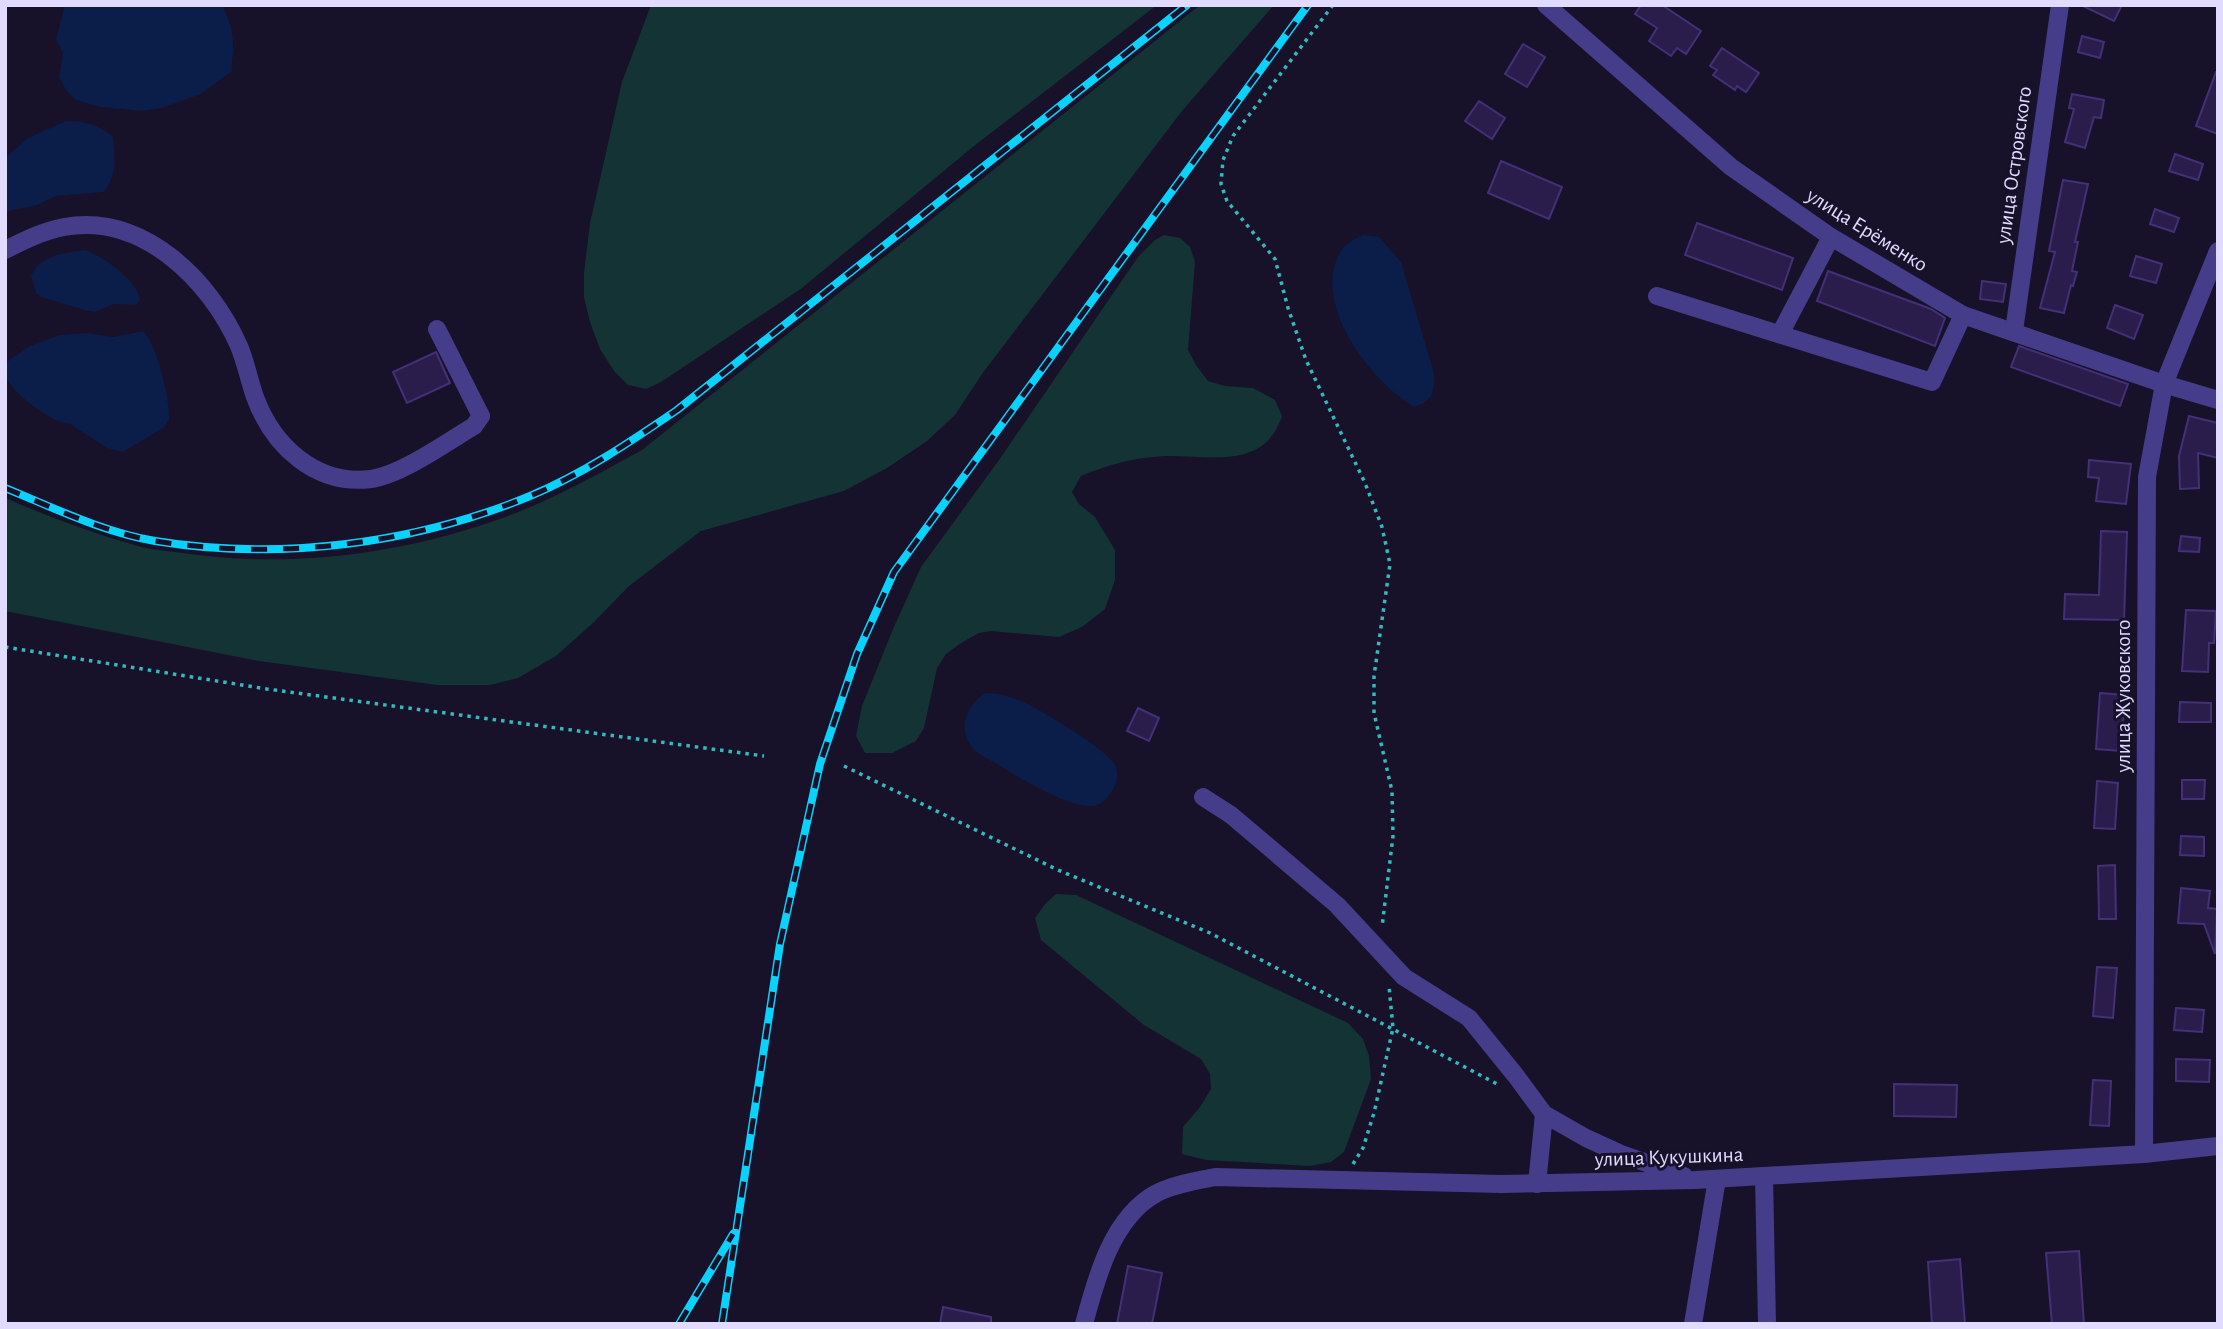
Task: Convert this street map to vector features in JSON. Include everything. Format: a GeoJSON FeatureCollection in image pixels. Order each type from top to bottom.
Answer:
{"type":"FeatureCollection","features":[{"type":"Feature","properties":{"kind":"street","name":"улица Ерёменко"},"geometry":{"type":"LineString","coordinates":[[1546,5],[1731,167],[1831,237],[1964,316],[2218,400]]}},
{"type":"Feature","properties":{"kind":"street","name":"улица Островского"},"geometry":{"type":"LineString","coordinates":[[2014,331],[2060,5]]}},
{"type":"Feature","properties":{"kind":"street"},"geometry":{"type":"LineString","coordinates":[[5,250],[40,233],[67,227],[91,226],[116,229],[142,238],[174,259],[202,285],[219,309],[240,347],[256,399],[272,430],[304,463],[320,473],[344,480],[372,479],[394,473],[474,426],[481,416],[436,329]]}},
{"type":"Feature","properties":{"kind":"street"},"geometry":{"type":"LineString","coordinates":[[1780,334],[1831,237]]}},
{"type":"Feature","properties":{"kind":"street","name":"улица Жуковского"},"geometry":{"type":"LineString","coordinates":[[2144,1154],[2147,477],[2164,384],[2218,251]]}},
{"type":"Feature","properties":{"kind":"street"},"geometry":{"type":"LineString","coordinates":[[1657,296],[1932,382],[1964,316]]}},
{"type":"Feature","properties":{"kind":"street"},"geometry":{"type":"LineString","coordinates":[[1203,797],[1242,824],[1337,905],[1404,977],[1469,1018],[1544,1114],[1621,1154],[1695,1180]]}},
{"type":"Feature","properties":{"kind":"street"},"geometry":{"type":"LineString","coordinates":[[1537,1184],[1544,1114]]}},
{"type":"Feature","properties":{"kind":"street","name":"улица Кукушкина"},"geometry":{"type":"LineString","coordinates":[[1084,1324],[1114,1240],[1131,1214],[1157,1193],[1184,1183],[1215,1177],[1537,1184],[1695,1180],[2144,1154],[2218,1146]]}},
{"type":"Feature","properties":{"kind":"street"},"geometry":{"type":"LineString","coordinates":[[1764,1176],[1767,1324]]}},
{"type":"Feature","properties":{"kind":"street"},"geometry":{"type":"LineString","coordinates":[[1693,1324],[1717,1179]]}},
{"type":"Feature","properties":{"kind":"path"},"geometry":{"type":"LineString","coordinates":[[1334,5],[1233,136],[1223,160],[1222,184],[1227,201],[1275,259],[1306,360],[1365,484],[1382,527],[1391,564],[1374,676],[1374,712],[1392,791],[1394,836],[1380,938],[1384,955]]}},
{"type":"Feature","properties":{"kind":"path"},"geometry":{"type":"LineString","coordinates":[[5,648],[267,689],[764,756]]}},
{"type":"Feature","properties":{"kind":"path"},"geometry":{"type":"LineString","coordinates":[[844,766],[1058,870],[1210,933],[1500,1086]]}},
{"type":"Feature","properties":{"kind":"path"},"geometry":{"type":"LineString","coordinates":[[1340,1181],[1363,1149],[1374,1113],[1393,1028],[1389,985]]}},
{"type":"Feature","properties":{"kind":"green space"},"geometry":{"type":"Polygon","coordinates":[[[651,5],[1157,5],[974,146],[802,288],[661,382],[646,389],[628,385],[614,371],[600,349],[584,297],[584,273],[590,223],[622,82],[651,5]]]}},
{"type":"Feature","properties":{"kind":"green space"},"geometry":{"type":"Polygon","coordinates":[[[1200,5],[1274,5],[1182,111],[982,374],[955,415],[927,441],[887,468],[844,491],[701,531],[629,586],[556,656],[518,678],[490,685],[437,685],[259,661],[5,611],[5,498],[72,525],[141,547],[224,558],[265,559],[347,555],[429,540],[508,516],[576,486],[642,450],[1200,5]]]}},
{"type":"Feature","properties":{"kind":"green space"},"geometry":{"type":"Polygon","coordinates":[[[1164,235],[1180,238],[1190,247],[1195,262],[1188,350],[1196,365],[1208,381],[1225,386],[1253,388],[1275,400],[1282,416],[1274,433],[1249,453],[1217,457],[1144,458],[1111,465],[1081,476],[1072,492],[1079,504],[1095,517],[1115,550],[1115,580],[1105,609],[1082,627],[1059,637],[991,631],[979,633],[961,643],[946,654],[937,668],[924,728],[916,741],[892,753],[865,753],[856,736],[862,706],[921,567],[999,460],[1138,257],[1164,235]]]}},
{"type":"Feature","properties":{"kind":"green space"},"geometry":{"type":"Polygon","coordinates":[[[1056,894],[1076,895],[1348,1023],[1363,1039],[1369,1056],[1371,1079],[1344,1152],[1331,1162],[1310,1166],[1206,1160],[1182,1154],[1183,1127],[1211,1089],[1210,1074],[1201,1059],[1144,1025],[1041,940],[1035,918],[1056,894]]]}},
{"type":"Feature","properties":{"kind":"water"},"geometry":{"type":"Polygon","coordinates":[[[65,5],[222,5],[232,33],[232,71],[201,94],[162,108],[142,111],[100,107],[76,100],[59,77],[63,53],[56,40],[65,5]]]}},
{"type":"Feature","properties":{"kind":"water"},"geometry":{"type":"Polygon","coordinates":[[[66,121],[91,124],[113,137],[113,172],[104,192],[56,196],[37,205],[5,212],[5,158],[28,138],[66,121]]]}},
{"type":"Feature","properties":{"kind":"water"},"geometry":{"type":"Polygon","coordinates":[[[1364,235],[1379,237],[1401,262],[1434,373],[1432,395],[1414,407],[1398,396],[1367,364],[1343,325],[1335,304],[1332,284],[1339,254],[1345,246],[1364,235]]]}},
{"type":"Feature","properties":{"kind":"water"},"geometry":{"type":"Polygon","coordinates":[[[85,250],[110,263],[127,278],[138,293],[140,300],[136,305],[114,304],[95,312],[41,297],[36,293],[31,276],[40,264],[54,256],[85,250]]]}},
{"type":"Feature","properties":{"kind":"water"},"geometry":{"type":"Polygon","coordinates":[[[144,332],[154,349],[165,387],[169,420],[163,428],[123,452],[107,448],[70,424],[54,419],[35,408],[18,393],[6,377],[5,363],[30,346],[60,335],[87,333],[113,337],[144,332]]]}},
{"type":"Feature","properties":{"kind":"water"},"geometry":{"type":"Polygon","coordinates":[[[986,693],[1010,697],[1032,706],[1102,751],[1115,765],[1117,772],[1115,785],[1106,799],[1092,806],[1067,801],[1037,788],[975,751],[967,739],[965,724],[974,703],[986,693]]]}},
{"type":"Feature","properties":{"kind":"building"},"geometry":{"type":"Polygon","coordinates":[[[1641,5],[1662,5],[1701,31],[1686,54],[1677,48],[1671,56],[1649,41],[1657,28],[1635,14],[1641,5]]]}},
{"type":"Feature","properties":{"kind":"building"},"geometry":{"type":"Polygon","coordinates":[[[2081,5],[2122,5],[2114,21],[2081,5]]]}},
{"type":"Feature","properties":{"kind":"building"},"geometry":{"type":"Polygon","coordinates":[[[2082,36],[2104,42],[2100,58],[2078,52],[2082,36]]]}},
{"type":"Feature","properties":{"kind":"building"},"geometry":{"type":"Polygon","coordinates":[[[1523,44],[1545,57],[1527,87],[1505,74],[1523,44]]]}},
{"type":"Feature","properties":{"kind":"building"},"geometry":{"type":"Polygon","coordinates":[[[1722,48],[1759,73],[1746,92],[1737,86],[1735,90],[1713,75],[1717,70],[1710,66],[1722,48]]]}},
{"type":"Feature","properties":{"kind":"building"},"geometry":{"type":"Polygon","coordinates":[[[2218,72],[2218,134],[2196,126],[2218,72]]]}},
{"type":"Feature","properties":{"kind":"building"},"geometry":{"type":"Polygon","coordinates":[[[2072,94],[2104,100],[2101,118],[2094,117],[2085,148],[2065,142],[2074,109],[2069,108],[2072,94]]]}},
{"type":"Feature","properties":{"kind":"building"},"geometry":{"type":"Polygon","coordinates":[[[1479,101],[1505,118],[1492,139],[1465,121],[1479,101]]]}},
{"type":"Feature","properties":{"kind":"building"},"geometry":{"type":"Polygon","coordinates":[[[2175,154],[2203,164],[2198,180],[2169,171],[2175,154]]]}},
{"type":"Feature","properties":{"kind":"building"},"geometry":{"type":"Polygon","coordinates":[[[1501,161],[1562,187],[1549,219],[1488,193],[1501,161]]]}},
{"type":"Feature","properties":{"kind":"building"},"geometry":{"type":"Polygon","coordinates":[[[2063,180],[2088,184],[2075,242],[2078,242],[2072,271],[2077,272],[2064,313],[2040,308],[2055,252],[2049,251],[2063,180]]]}},
{"type":"Feature","properties":{"kind":"building"},"geometry":{"type":"Polygon","coordinates":[[[2155,209],[2179,218],[2174,232],[2150,224],[2155,209]]]}},
{"type":"Feature","properties":{"kind":"building"},"geometry":{"type":"Polygon","coordinates":[[[1697,223],[1793,258],[1782,290],[1685,255],[1697,223]]]}},
{"type":"Feature","properties":{"kind":"building"},"geometry":{"type":"Polygon","coordinates":[[[2136,256],[2162,264],[2156,283],[2130,276],[2136,256]]]}},
{"type":"Feature","properties":{"kind":"building"},"geometry":{"type":"Polygon","coordinates":[[[1828,271],[1931,309],[1945,318],[1935,346],[1817,301],[1828,271]]]}},
{"type":"Feature","properties":{"kind":"building"},"geometry":{"type":"Polygon","coordinates":[[[1982,281],[2006,284],[2003,302],[1980,299],[1982,281]]]}},
{"type":"Feature","properties":{"kind":"building"},"geometry":{"type":"Polygon","coordinates":[[[2115,305],[2143,315],[2134,339],[2107,328],[2115,305]]]}},
{"type":"Feature","properties":{"kind":"building"},"geometry":{"type":"Polygon","coordinates":[[[2019,346],[2128,384],[2120,406],[2011,367],[2019,346]]]}},
{"type":"Feature","properties":{"kind":"building"},"geometry":{"type":"Polygon","coordinates":[[[436,352],[450,383],[407,403],[393,372],[436,352]]]}},
{"type":"Feature","properties":{"kind":"building"},"geometry":{"type":"Polygon","coordinates":[[[2189,416],[2218,423],[2218,458],[2198,453],[2199,488],[2180,489],[2179,456],[2189,416]]]}},
{"type":"Feature","properties":{"kind":"building"},"geometry":{"type":"Polygon","coordinates":[[[2089,460],[2131,464],[2126,504],[2096,501],[2099,478],[2088,477],[2089,460]]]}},
{"type":"Feature","properties":{"kind":"building"},"geometry":{"type":"Polygon","coordinates":[[[2101,531],[2127,532],[2124,620],[2064,619],[2065,594],[2099,595],[2101,531]]]}},
{"type":"Feature","properties":{"kind":"building"},"geometry":{"type":"Polygon","coordinates":[[[2181,536],[2200,538],[2199,552],[2179,551],[2181,536]]]}},
{"type":"Feature","properties":{"kind":"building"},"geometry":{"type":"Polygon","coordinates":[[[2186,610],[2216,611],[2214,643],[2209,643],[2208,672],[2182,671],[2186,610]]]}},
{"type":"Feature","properties":{"kind":"building"},"geometry":{"type":"Polygon","coordinates":[[[2100,693],[2125,695],[2121,751],[2096,749],[2100,693]]]}},
{"type":"Feature","properties":{"kind":"building"},"geometry":{"type":"Polygon","coordinates":[[[2180,702],[2211,703],[2211,722],[2179,722],[2180,702]]]}},
{"type":"Feature","properties":{"kind":"building"},"geometry":{"type":"Polygon","coordinates":[[[1138,708],[1159,718],[1149,741],[1127,731],[1138,708]]]}},
{"type":"Feature","properties":{"kind":"building"},"geometry":{"type":"Polygon","coordinates":[[[2182,780],[2205,780],[2204,799],[2182,799],[2182,780]]]}},
{"type":"Feature","properties":{"kind":"building"},"geometry":{"type":"Polygon","coordinates":[[[2097,781],[2118,783],[2115,829],[2094,828],[2097,781]]]}},
{"type":"Feature","properties":{"kind":"building"},"geometry":{"type":"Polygon","coordinates":[[[2181,836],[2204,837],[2204,856],[2180,855],[2181,836]]]}},
{"type":"Feature","properties":{"kind":"building"},"geometry":{"type":"Polygon","coordinates":[[[2115,865],[2116,919],[2099,919],[2098,866],[2115,865]]]}},
{"type":"Feature","properties":{"kind":"building"},"geometry":{"type":"Polygon","coordinates":[[[2181,888],[2210,891],[2208,908],[2217,909],[2215,954],[2204,924],[2178,923],[2181,888]]]}},
{"type":"Feature","properties":{"kind":"building"},"geometry":{"type":"Polygon","coordinates":[[[2097,967],[2117,968],[2113,1018],[2093,1016],[2097,967]]]}},
{"type":"Feature","properties":{"kind":"building"},"geometry":{"type":"Polygon","coordinates":[[[2176,1008],[2204,1010],[2202,1032],[2174,1030],[2176,1008]]]}},
{"type":"Feature","properties":{"kind":"building"},"geometry":{"type":"Polygon","coordinates":[[[2176,1059],[2210,1060],[2209,1082],[2176,1081],[2176,1059]]]}},
{"type":"Feature","properties":{"kind":"building"},"geometry":{"type":"Polygon","coordinates":[[[2093,1080],[2111,1081],[2109,1126],[2090,1125],[2093,1080]]]}},
{"type":"Feature","properties":{"kind":"building"},"geometry":{"type":"Polygon","coordinates":[[[1894,1084],[1957,1085],[1956,1117],[1894,1116],[1894,1084]]]}},
{"type":"Feature","properties":{"kind":"building"},"geometry":{"type":"Polygon","coordinates":[[[2079,1251],[2084,1324],[2052,1324],[2046,1253],[2079,1251]]]}},
{"type":"Feature","properties":{"kind":"building"},"geometry":{"type":"Polygon","coordinates":[[[1960,1259],[1965,1324],[1932,1324],[1928,1262],[1960,1259]]]}},
{"type":"Feature","properties":{"kind":"building"},"geometry":{"type":"Polygon","coordinates":[[[1128,1266],[1162,1273],[1152,1324],[1117,1324],[1128,1266]]]}},
{"type":"Feature","properties":{"kind":"building"},"geometry":{"type":"Polygon","coordinates":[[[943,1307],[991,1317],[991,1324],[940,1324],[943,1307]]]}},
{"type":"Feature","properties":{"kind":"railway"},"geometry":{"type":"LineString","coordinates":[[5,488],[79,519],[136,537],[202,547],[250,549],[346,544],[393,537],[486,513],[530,496],[587,468],[677,410],[1187,5]]}},
{"type":"Feature","properties":{"kind":"railway"},"geometry":{"type":"LineString","coordinates":[[722,1324],[780,944],[820,764],[857,654],[894,572],[1308,5]]}},
{"type":"Feature","properties":{"kind":"railway"},"geometry":{"type":"LineString","coordinates":[[679,1324],[733,1234]]}}]}
